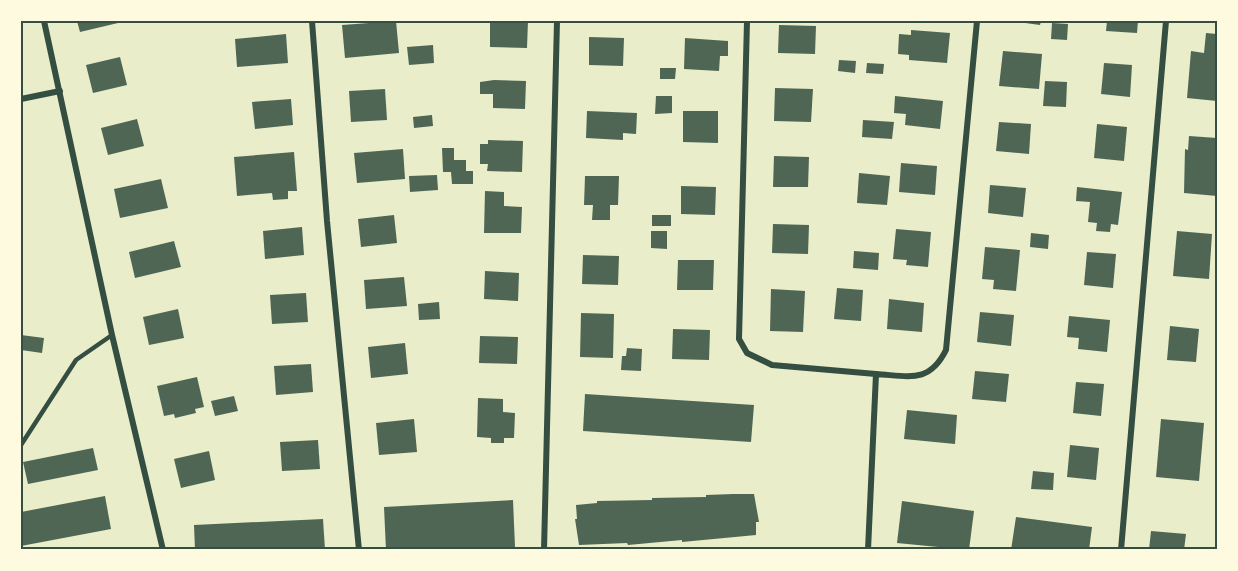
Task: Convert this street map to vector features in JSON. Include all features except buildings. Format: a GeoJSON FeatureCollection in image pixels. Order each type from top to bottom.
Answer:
{"type":"FeatureCollection","features":[{"type":"Feature","properties":{"kind":"street"},"geometry":{"type":"LineString","coordinates":[[44,21],[112,335],[163,550]]}},
{"type":"Feature","properties":{"kind":"street"},"geometry":{"type":"LineString","coordinates":[[312,21],[327,221],[359,550]]}},
{"type":"Feature","properties":{"kind":"street"},"geometry":{"type":"LineString","coordinates":[[544,550],[557,21]]}},
{"type":"Feature","properties":{"kind":"street"},"geometry":{"type":"LineString","coordinates":[[747,21],[739,339],[747,353],[772,365],[917,377],[938,367],[946,350],[977,21]]}},
{"type":"Feature","properties":{"kind":"street"},"geometry":{"type":"LineString","coordinates":[[1122,550],[1166,21]]}},
{"type":"Feature","properties":{"kind":"street"},"geometry":{"type":"LineString","coordinates":[[21,99],[60,91]]}},
{"type":"Feature","properties":{"kind":"street"},"geometry":{"type":"LineString","coordinates":[[867,550],[876,374]]}},
{"type":"Feature","properties":{"kind":"lane"},"geometry":{"type":"LineString","coordinates":[[21,445],[76,360],[112,335]]}}]}
